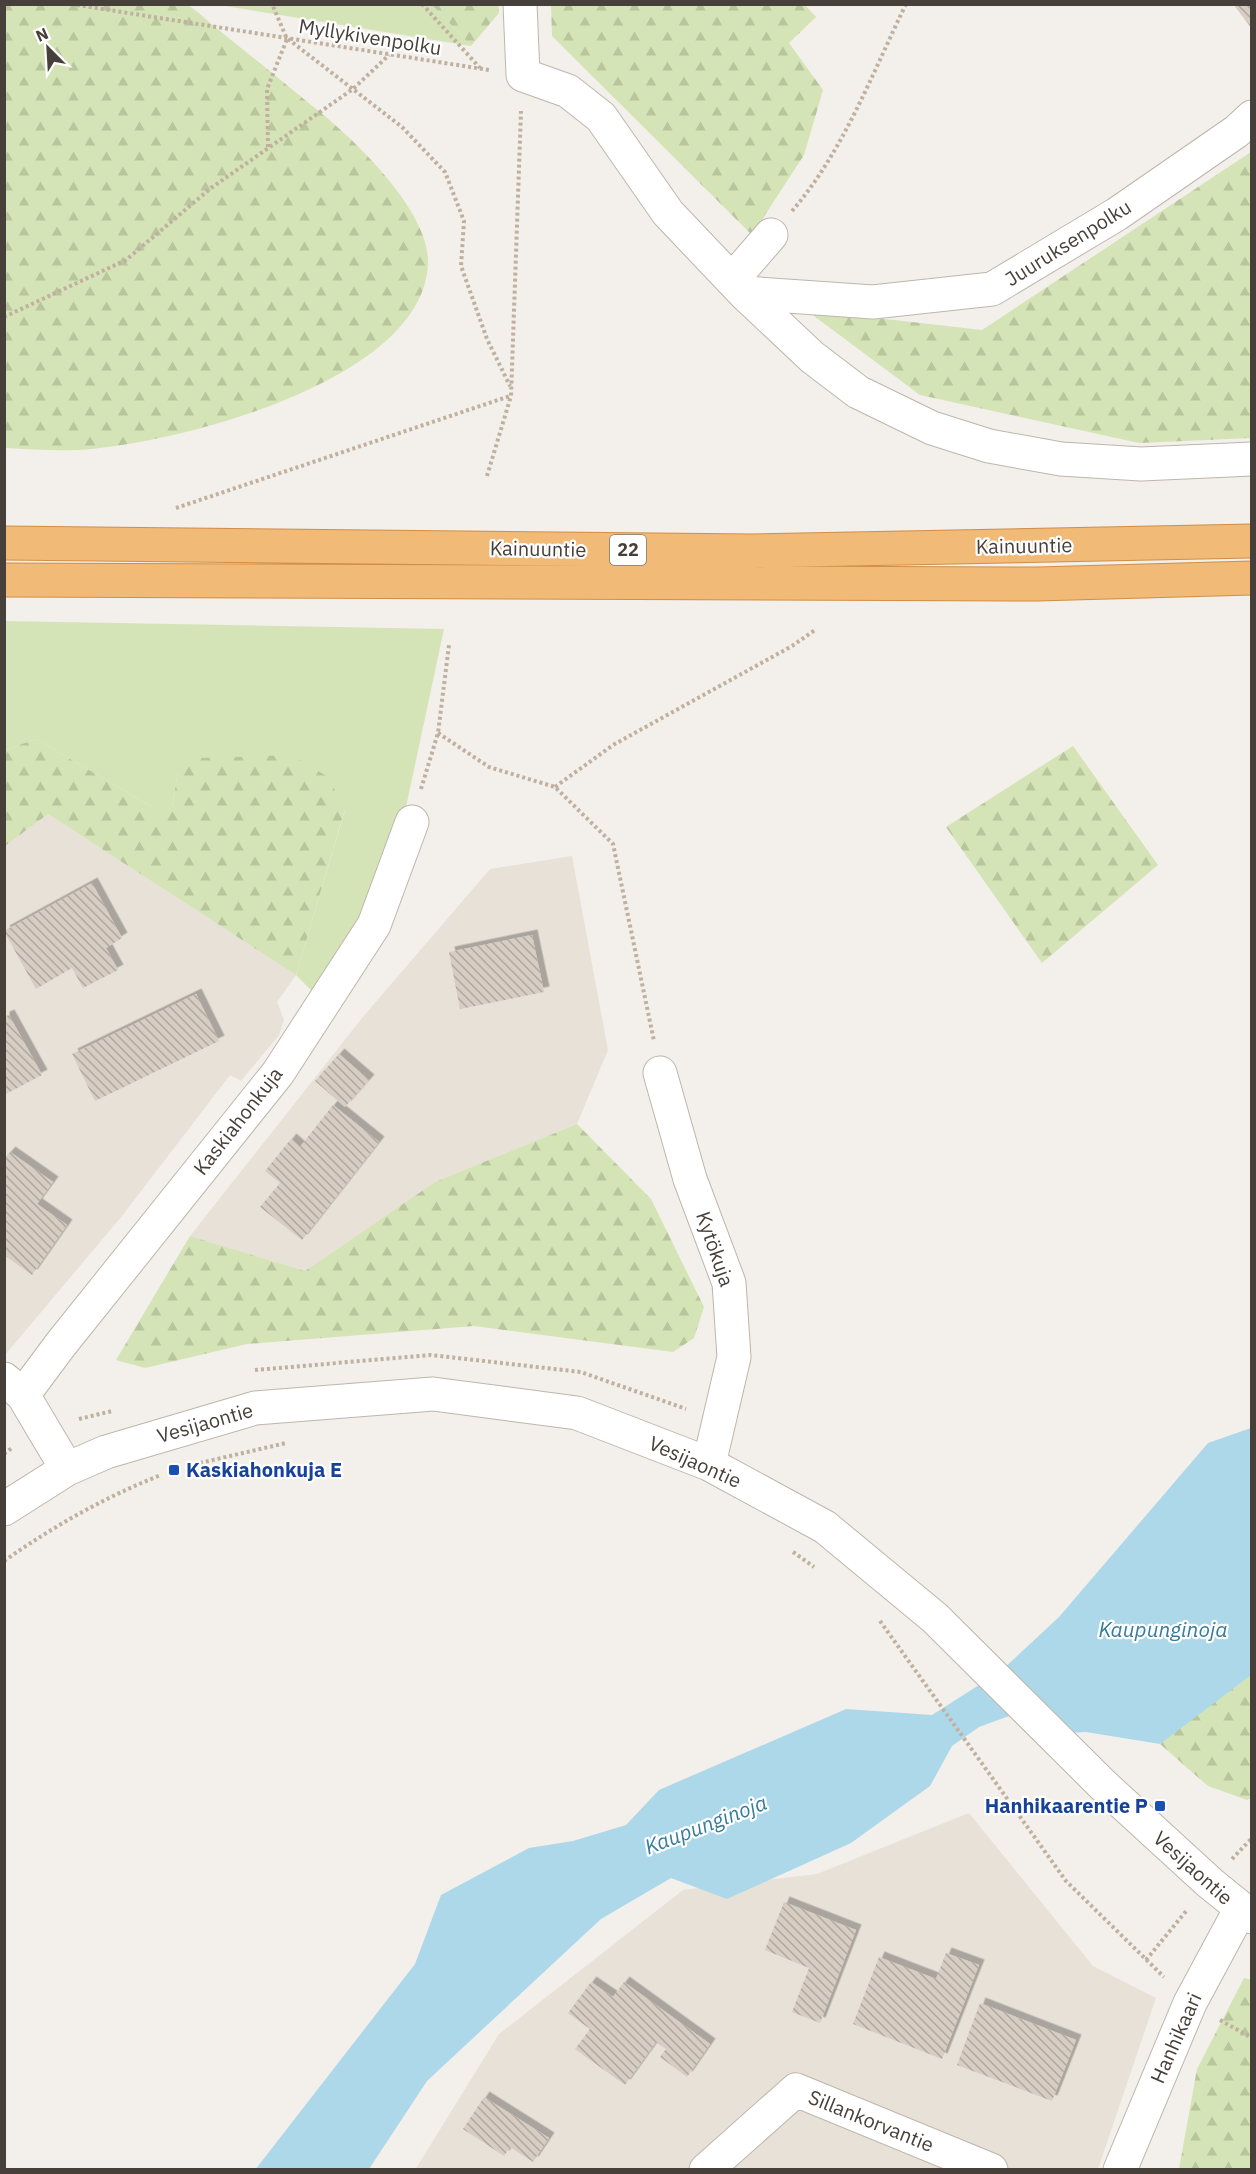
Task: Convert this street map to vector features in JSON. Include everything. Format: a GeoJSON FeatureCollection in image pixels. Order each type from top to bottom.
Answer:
{"type":"FeatureCollection","features":[{"type":"Feature","properties":{"kind":"highway","name":"Kainuuntie"},"geometry":{"type":"LineString","coordinates":[[4,543],[753,551],[1251,541]]}},
{"type":"Feature","properties":{"kind":"highway","name":"Kainuuntie"},"geometry":{"type":"LineString","coordinates":[[4,580],[1037,584],[1251,578]]}},
{"type":"Feature","properties":{"kind":"street"},"geometry":{"type":"LineString","coordinates":[[520,4],[523,75],[568,91],[601,117],[668,213],[738,286],[812,357],[858,392],[932,428],[989,446],[1061,459],[1141,464],[1251,459]]}},
{"type":"Feature","properties":{"kind":"street","name":"Juuruksenpolku"},"geometry":{"type":"LineString","coordinates":[[738,286],[873,302],[992,289],[1117,214],[1237,131],[1251,117]]}},
{"type":"Feature","properties":{"kind":"street"},"geometry":{"type":"LineString","coordinates":[[738,286],[771,235]]}},
{"type":"Feature","properties":{"kind":"street","name":"Kaskiahonkuja"},"geometry":{"type":"LineString","coordinates":[[67,1469],[14,1387],[60,1344],[278,1072],[374,925],[412,822]]}},
{"type":"Feature","properties":{"kind":"street","name":"Kytökuja"},"geometry":{"type":"LineString","coordinates":[[660,1073],[690,1179],[729,1283],[734,1357],[709,1464]]}},
{"type":"Feature","properties":{"kind":"street","name":"Vesijaontie"},"geometry":{"type":"LineString","coordinates":[[4,1509],[67,1469],[106,1452],[255,1408],[433,1394],[577,1413],[709,1464],[825,1527],[935,1618],[1102,1785],[1246,1913]]}},
{"type":"Feature","properties":{"kind":"street","name":"Hanhikaari"},"geometry":{"type":"LineString","coordinates":[[1120,2169],[1190,2003],[1246,1913]]}},
{"type":"Feature","properties":{"kind":"street","name":"Sillankorvantie"},"geometry":{"type":"LineString","coordinates":[[706,2169],[796,2090],[991,2169]]}},
{"type":"Feature","properties":{"kind":"path","name":"Myllykivenpolku"},"geometry":{"type":"LineString","coordinates":[[71,4],[523,75]]}},
{"type":"Feature","properties":{"kind":"path"},"geometry":{"type":"LineString","coordinates":[[272,4],[288,39],[402,127],[445,172],[464,221],[460,266],[488,339],[512,389]]}},
{"type":"Feature","properties":{"kind":"path"},"geometry":{"type":"LineString","coordinates":[[422,4],[480,69]]}},
{"type":"Feature","properties":{"kind":"path"},"geometry":{"type":"LineString","coordinates":[[771,235],[807,194],[844,133],[906,4]]}},
{"type":"Feature","properties":{"kind":"path"},"geometry":{"type":"LineString","coordinates":[[268,148],[267,89],[288,39]]}},
{"type":"Feature","properties":{"kind":"path"},"geometry":{"type":"LineString","coordinates":[[4,317],[126,260],[211,188],[353,89],[390,55]]}},
{"type":"Feature","properties":{"kind":"path"},"geometry":{"type":"LineString","coordinates":[[487,476],[512,389],[523,75]]}},
{"type":"Feature","properties":{"kind":"path"},"geometry":{"type":"LineString","coordinates":[[172,510],[511,396]]}},
{"type":"Feature","properties":{"kind":"path"},"geometry":{"type":"LineString","coordinates":[[555,787],[613,745],[792,646],[815,630]]}},
{"type":"Feature","properties":{"kind":"path"},"geometry":{"type":"LineString","coordinates":[[412,822],[438,733],[449,645]]}},
{"type":"Feature","properties":{"kind":"path"},"geometry":{"type":"LineString","coordinates":[[438,733],[489,767],[555,787],[613,844],[660,1073]]}},
{"type":"Feature","properties":{"kind":"path"},"geometry":{"type":"LineString","coordinates":[[196,1464],[287,1442]]}},
{"type":"Feature","properties":{"kind":"path"},"geometry":{"type":"LineString","coordinates":[[4,1561],[52,1528],[122,1490],[163,1474]]}},
{"type":"Feature","properties":{"kind":"path"},"geometry":{"type":"LineString","coordinates":[[791,1550],[820,1570]]}},
{"type":"Feature","properties":{"kind":"path"},"geometry":{"type":"LineString","coordinates":[[872,1613],[888,1629],[1066,1881],[1190,2003],[1251,2038]]}},
{"type":"Feature","properties":{"kind":"shaded area"},"geometry":{"type":"Polygon","coordinates":[[[48,814],[296,975],[277,1002],[284,1020],[279,1035],[241,1081],[230,1075],[122,1216],[5,1355],[5,846],[48,814]]]}},
{"type":"Feature","properties":{"kind":"shaded area"},"geometry":{"type":"Polygon","coordinates":[[[572,856],[608,1050],[577,1124],[435,1182],[305,1271],[190,1236],[362,1018],[490,869],[572,856]]]}},
{"type":"Feature","properties":{"kind":"shaded area"},"geometry":{"type":"Polygon","coordinates":[[[969,1813],[1093,1966],[1156,1998],[1098,2169],[415,2170],[499,2034],[683,1890],[817,1874],[969,1813]]]}},
{"type":"Feature","properties":{"kind":"green space"},"geometry":{"type":"Polygon","coordinates":[[[172,3],[187,5],[195,10],[336,126],[389,180],[417,222],[425,242],[428,262],[416,304],[386,341],[341,373],[287,399],[229,420],[172,435],[120,445],[78,450],[5,448],[5,4],[172,3]]]}},
{"type":"Feature","properties":{"kind":"green space"},"geometry":{"type":"Polygon","coordinates":[[[804,4],[816,17],[789,43],[823,90],[804,155],[752,235],[552,36],[551,5],[804,4]]]}},
{"type":"Feature","properties":{"kind":"green space"},"geometry":{"type":"Polygon","coordinates":[[[219,5],[432,5],[471,46],[219,5]]]}},
{"type":"Feature","properties":{"kind":"green space"},"geometry":{"type":"Polygon","coordinates":[[[432,5],[498,5],[499,13],[471,46],[432,5]]]}},
{"type":"Feature","properties":{"kind":"green space"},"geometry":{"type":"Polygon","coordinates":[[[1251,152],[1251,438],[1139,443],[920,395],[806,310],[982,330],[1251,152]]]}},
{"type":"Feature","properties":{"kind":"green space"},"geometry":{"type":"Polygon","coordinates":[[[4,621],[444,629],[403,821],[366,918],[317,996],[296,975],[345,810],[178,771],[172,807],[152,807],[36,739],[5,750],[4,621]]]}},
{"type":"Feature","properties":{"kind":"green space"},"geometry":{"type":"Polygon","coordinates":[[[36,739],[152,807],[172,807],[178,771],[199,758],[292,755],[328,777],[345,809],[296,975],[48,814],[5,846],[5,750],[36,739]]]}},
{"type":"Feature","properties":{"kind":"green space"},"geometry":{"type":"Polygon","coordinates":[[[1073,746],[1158,865],[1042,963],[946,827],[1073,746]]]}},
{"type":"Feature","properties":{"kind":"green space"},"geometry":{"type":"Polygon","coordinates":[[[577,1124],[651,1199],[704,1307],[694,1338],[673,1352],[474,1326],[247,1344],[145,1368],[116,1360],[190,1236],[305,1271],[435,1182],[577,1124]]]}},
{"type":"Feature","properties":{"kind":"green space"},"geometry":{"type":"Polygon","coordinates":[[[1251,1669],[1251,1798],[1247,1800],[1208,1786],[1160,1744],[1251,1669]]]}},
{"type":"Feature","properties":{"kind":"green space"},"geometry":{"type":"Polygon","coordinates":[[[1244,1978],[1252,1980],[1251,2169],[1179,2169],[1197,2069],[1244,1978]]]}},
{"type":"Feature","properties":{"kind":"water","name":"Kaupunginoja"},"geometry":{"type":"Polygon","coordinates":[[[1251,1428],[1251,1675],[1160,1744],[1086,1732],[1066,1733],[1036,1706],[979,1727],[952,1746],[930,1786],[851,1843],[727,1899],[671,1878],[601,1919],[427,2081],[369,2169],[255,2170],[415,1964],[441,1895],[529,1848],[573,1841],[626,1825],[659,1790],[846,1709],[932,1715],[1001,1671],[1059,1617],[1208,1443],[1251,1428]]]}},
{"type":"Feature","properties":{"kind":"building"},"geometry":{"type":"Polygon","coordinates":[[[1233,4],[1252,4],[1252,29],[1233,4]]]}},
{"type":"Feature","properties":{"kind":"building"},"geometry":{"type":"Polygon","coordinates":[[[92,883],[122,938],[106,948],[118,970],[83,988],[72,968],[36,989],[4,931],[92,883]]]}},
{"type":"Feature","properties":{"kind":"building"},"geometry":{"type":"Polygon","coordinates":[[[532,935],[544,992],[460,1009],[449,952],[532,935]]]}},
{"type":"Feature","properties":{"kind":"building"},"geometry":{"type":"Polygon","coordinates":[[[196,994],[219,1041],[95,1101],[72,1054],[196,994]]]}},
{"type":"Feature","properties":{"kind":"building"},"geometry":{"type":"Polygon","coordinates":[[[9,1015],[42,1075],[4,1095],[4,1017],[9,1015]]]}},
{"type":"Feature","properties":{"kind":"building"},"geometry":{"type":"Polygon","coordinates":[[[339,1054],[369,1080],[345,1107],[315,1081],[339,1054]]]}},
{"type":"Feature","properties":{"kind":"building"},"geometry":{"type":"Polygon","coordinates":[[[333,1105],[379,1142],[302,1240],[260,1207],[280,1183],[265,1171],[291,1139],[300,1147],[333,1105]]]}},
{"type":"Feature","properties":{"kind":"building"},"geometry":{"type":"Polygon","coordinates":[[[10,1152],[53,1182],[37,1204],[67,1225],[32,1275],[4,1255],[4,1159],[10,1152]]]}},
{"type":"Feature","properties":{"kind":"building"},"geometry":{"type":"Polygon","coordinates":[[[784,1902],[856,1930],[820,2023],[792,2012],[809,1968],[765,1950],[784,1902]]]}},
{"type":"Feature","properties":{"kind":"building"},"geometry":{"type":"Polygon","coordinates":[[[946,1953],[979,1965],[942,2059],[853,2024],[879,1957],[936,1979],[946,1953]]]}},
{"type":"Feature","properties":{"kind":"building"},"geometry":{"type":"Polygon","coordinates":[[[591,1982],[613,1997],[624,1982],[710,2044],[687,2077],[660,2057],[666,2049],[656,2042],[625,2085],[575,2049],[590,2029],[568,2013],[591,1982]]]}},
{"type":"Feature","properties":{"kind":"building"},"geometry":{"type":"Polygon","coordinates":[[[980,2003],[1076,2040],[1052,2101],[957,2065],[980,2003]]]}},
{"type":"Feature","properties":{"kind":"building"},"geometry":{"type":"Polygon","coordinates":[[[484,2097],[549,2138],[533,2162],[510,2147],[504,2156],[463,2129],[484,2097]]]}},
{"type":"Feature","properties":{"kind":"place","name":"Kaskiahonkuja E"},"geometry":{"type":"Point","coordinates":[174,1470]}},
{"type":"Feature","properties":{"kind":"place","name":"Hanhikaarentie P"},"geometry":{"type":"Point","coordinates":[1160,1806]}}]}
